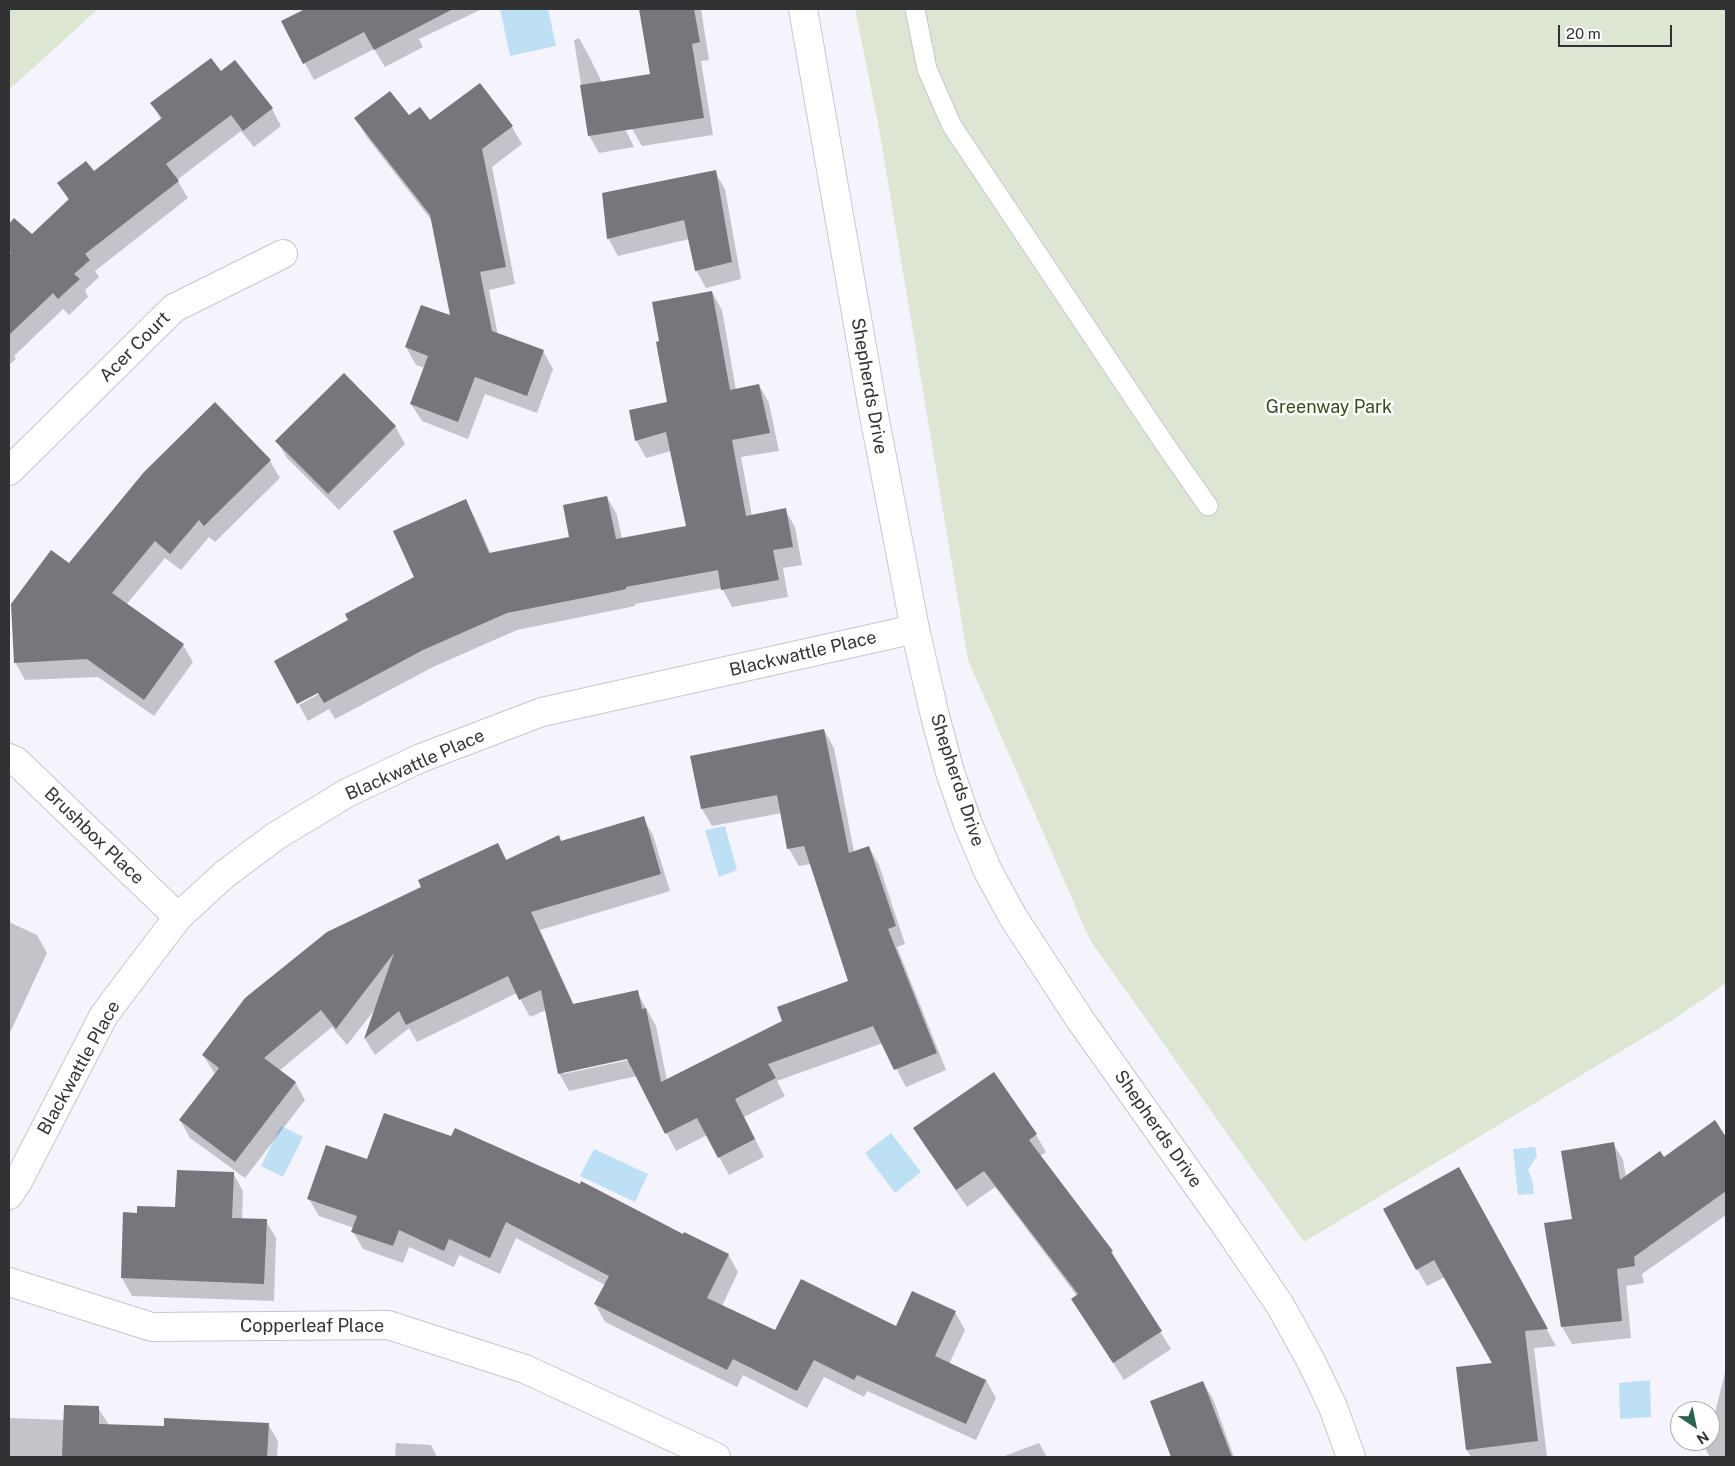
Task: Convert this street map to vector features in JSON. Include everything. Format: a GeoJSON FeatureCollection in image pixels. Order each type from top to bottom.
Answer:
{"type":"FeatureCollection","features":[{"type":"Feature","properties":{"kind":"street","name":"Shepherds Drive"},"geometry":{"type":"LineString","coordinates":[[803,9],[865,362],[915,629],[950,772],[968,824],[988,871],[1013,917],[1081,1021],[1222,1220],[1280,1306],[1315,1369],[1333,1408],[1351,1457]]}},
{"type":"Feature","properties":{"kind":"street","name":"Acer Court"},"geometry":{"type":"LineString","coordinates":[[9,471],[174,308],[283,254]]}},
{"type":"Feature","properties":{"kind":"street","name":"Blackwattle Place"},"geometry":{"type":"LineString","coordinates":[[9,1195],[18,1183],[104,1015],[178,917],[225,874],[276,836],[347,793],[421,758],[542,712],[915,629]]}},
{"type":"Feature","properties":{"kind":"street","name":"Brushbox Place"},"geometry":{"type":"LineString","coordinates":[[9,758],[16,761],[178,917]]}},
{"type":"Feature","properties":{"kind":"street","name":"Copperleaf Place"},"geometry":{"type":"LineString","coordinates":[[9,1282],[152,1327],[388,1325],[525,1369],[716,1457]]}},
{"type":"Feature","properties":{"kind":"lane"},"geometry":{"type":"LineString","coordinates":[[915,9],[926,69],[952,126],[1208,506]]}},
{"type":"Feature","properties":{"kind":"green space"},"geometry":{"type":"Polygon","coordinates":[[[9,9],[98,9],[9,90],[9,9]]]}},
{"type":"Feature","properties":{"kind":"green space","name":"Greenway Park"},"geometry":{"type":"Polygon","coordinates":[[[855,9],[1726,9],[1726,983],[1673,1020],[1304,1242],[1090,940],[968,660],[878,123],[855,9]]]}},
{"type":"Feature","properties":{"kind":"water"},"geometry":{"type":"Polygon","coordinates":[[[500,9],[548,9],[556,46],[510,56],[500,9]]]}},
{"type":"Feature","properties":{"kind":"water"},"geometry":{"type":"Polygon","coordinates":[[[725,826],[737,870],[719,877],[705,830],[725,826]]]}},
{"type":"Feature","properties":{"kind":"water"},"geometry":{"type":"Polygon","coordinates":[[[281,1126],[303,1137],[283,1177],[261,1166],[281,1126]]]}},
{"type":"Feature","properties":{"kind":"water"},"geometry":{"type":"Polygon","coordinates":[[[891,1133],[921,1172],[895,1193],[865,1153],[891,1133]]]}},
{"type":"Feature","properties":{"kind":"water"},"geometry":{"type":"Polygon","coordinates":[[[1535,1147],[1537,1156],[1528,1170],[1532,1179],[1534,1194],[1518,1195],[1513,1149],[1535,1147]]]}},
{"type":"Feature","properties":{"kind":"water"},"geometry":{"type":"Polygon","coordinates":[[[594,1149],[648,1174],[635,1202],[580,1176],[594,1149]]]}},
{"type":"Feature","properties":{"kind":"water"},"geometry":{"type":"Polygon","coordinates":[[[1650,1380],[1651,1417],[1620,1419],[1619,1383],[1650,1380]]]}},
{"type":"Feature","properties":{"kind":"building"},"geometry":{"type":"Polygon","coordinates":[[[305,9],[453,9],[374,50],[364,32],[303,64],[281,21],[305,9]]]}},
{"type":"Feature","properties":{"kind":"building"},"geometry":{"type":"Polygon","coordinates":[[[639,9],[694,9],[700,42],[692,44],[704,118],[588,136],[580,85],[650,74],[639,9]]]}},
{"type":"Feature","properties":{"kind":"building"},"geometry":{"type":"Polygon","coordinates":[[[211,58],[221,71],[235,60],[273,108],[243,131],[231,115],[166,164],[179,181],[85,254],[90,260],[74,274],[80,279],[58,299],[53,293],[9,335],[9,255],[11,253],[9,250],[9,224],[14,218],[32,234],[69,199],[57,183],[86,161],[94,171],[162,118],[150,103],[211,58]]]}},
{"type":"Feature","properties":{"kind":"building"},"geometry":{"type":"Polygon","coordinates":[[[480,83],[513,126],[482,149],[506,267],[480,272],[492,331],[544,350],[527,396],[475,377],[458,422],[410,404],[428,356],[405,347],[421,305],[450,315],[430,215],[354,118],[390,91],[409,115],[420,107],[430,120],[480,83]]]}},
{"type":"Feature","properties":{"kind":"building"},"geometry":{"type":"Polygon","coordinates":[[[716,170],[732,262],[695,271],[684,220],[607,239],[602,193],[716,170]]]}},
{"type":"Feature","properties":{"kind":"building"},"geometry":{"type":"Polygon","coordinates":[[[712,291],[730,390],[759,384],[770,433],[732,440],[746,516],[786,508],[793,547],[773,550],[779,580],[721,590],[718,570],[626,587],[626,589],[608,593],[507,613],[423,650],[324,703],[318,693],[297,704],[274,661],[348,620],[345,614],[414,577],[393,531],[466,499],[489,553],[569,537],[563,505],[607,496],[616,539],[686,526],[666,432],[635,441],[629,410],[667,402],[656,342],[659,341],[652,302],[712,291]]]}},
{"type":"Feature","properties":{"kind":"building"},"geometry":{"type":"Polygon","coordinates":[[[344,373],[396,426],[328,494],[275,441],[344,373]]]}},
{"type":"Feature","properties":{"kind":"building"},"geometry":{"type":"Polygon","coordinates":[[[215,402],[271,460],[204,526],[199,520],[170,554],[155,541],[112,593],[184,644],[144,700],[87,659],[14,663],[11,604],[51,550],[69,563],[144,472],[215,402]]]}},
{"type":"Feature","properties":{"kind":"building"},"geometry":{"type":"Polygon","coordinates":[[[824,729],[849,853],[869,846],[896,926],[888,929],[937,1053],[894,1070],[873,1026],[768,1064],[776,1078],[735,1099],[755,1139],[718,1158],[697,1118],[665,1134],[627,1059],[558,1074],[541,990],[519,1000],[508,976],[406,1025],[399,1011],[364,1039],[394,953],[336,1029],[321,1010],[264,1058],[296,1082],[235,1162],[179,1120],[219,1068],[202,1055],[245,998],[327,932],[421,887],[418,880],[498,843],[506,860],[559,835],[561,841],[644,816],[661,874],[531,912],[573,1004],[638,990],[642,1009],[646,1008],[661,1082],[782,1021],[777,1007],[848,981],[804,846],[787,849],[777,795],[701,809],[690,756],[824,729]]]}},
{"type":"Feature","properties":{"kind":"building"},"geometry":{"type":"Polygon","coordinates":[[[994,1072],[1037,1134],[1029,1140],[1113,1251],[1111,1252],[1162,1331],[1113,1363],[1071,1299],[1078,1294],[984,1171],[956,1190],[913,1128],[994,1072]]]}},
{"type":"Feature","properties":{"kind":"building"},"geometry":{"type":"Polygon","coordinates":[[[384,1113],[451,1136],[455,1128],[580,1184],[581,1181],[683,1234],[684,1232],[729,1254],[707,1298],[775,1330],[801,1279],[896,1326],[912,1291],[956,1311],[935,1356],[986,1380],[966,1424],[857,1375],[854,1380],[814,1360],[797,1391],[733,1359],[727,1370],[594,1304],[609,1276],[506,1222],[490,1258],[449,1239],[444,1251],[399,1230],[393,1246],[351,1232],[357,1216],[307,1199],[326,1145],[367,1159],[384,1113]]]}},
{"type":"Feature","properties":{"kind":"building"},"geometry":{"type":"Polygon","coordinates":[[[1715,1120],[1726,1137],[1726,1191],[1634,1257],[1635,1266],[1617,1269],[1622,1321],[1561,1327],[1544,1223],[1572,1219],[1561,1151],[1614,1142],[1620,1180],[1660,1151],[1664,1157],[1715,1120]]]}},
{"type":"Feature","properties":{"kind":"building"},"geometry":{"type":"Polygon","coordinates":[[[1459,1167],[1548,1329],[1525,1331],[1538,1441],[1466,1450],[1456,1367],[1492,1363],[1434,1260],[1416,1270],[1383,1209],[1459,1167]]]}},
{"type":"Feature","properties":{"kind":"building"},"geometry":{"type":"Polygon","coordinates":[[[177,1170],[234,1172],[232,1218],[267,1219],[264,1284],[121,1278],[123,1212],[137,1213],[137,1206],[175,1207],[177,1170]]]}},
{"type":"Feature","properties":{"kind":"building"},"geometry":{"type":"Polygon","coordinates":[[[1203,1381],[1232,1457],[1171,1457],[1150,1401],[1203,1381]]]}},
{"type":"Feature","properties":{"kind":"building"},"geometry":{"type":"Polygon","coordinates":[[[64,1405],[99,1406],[99,1424],[164,1426],[164,1418],[269,1423],[267,1457],[62,1457],[64,1405]]]}}]}
